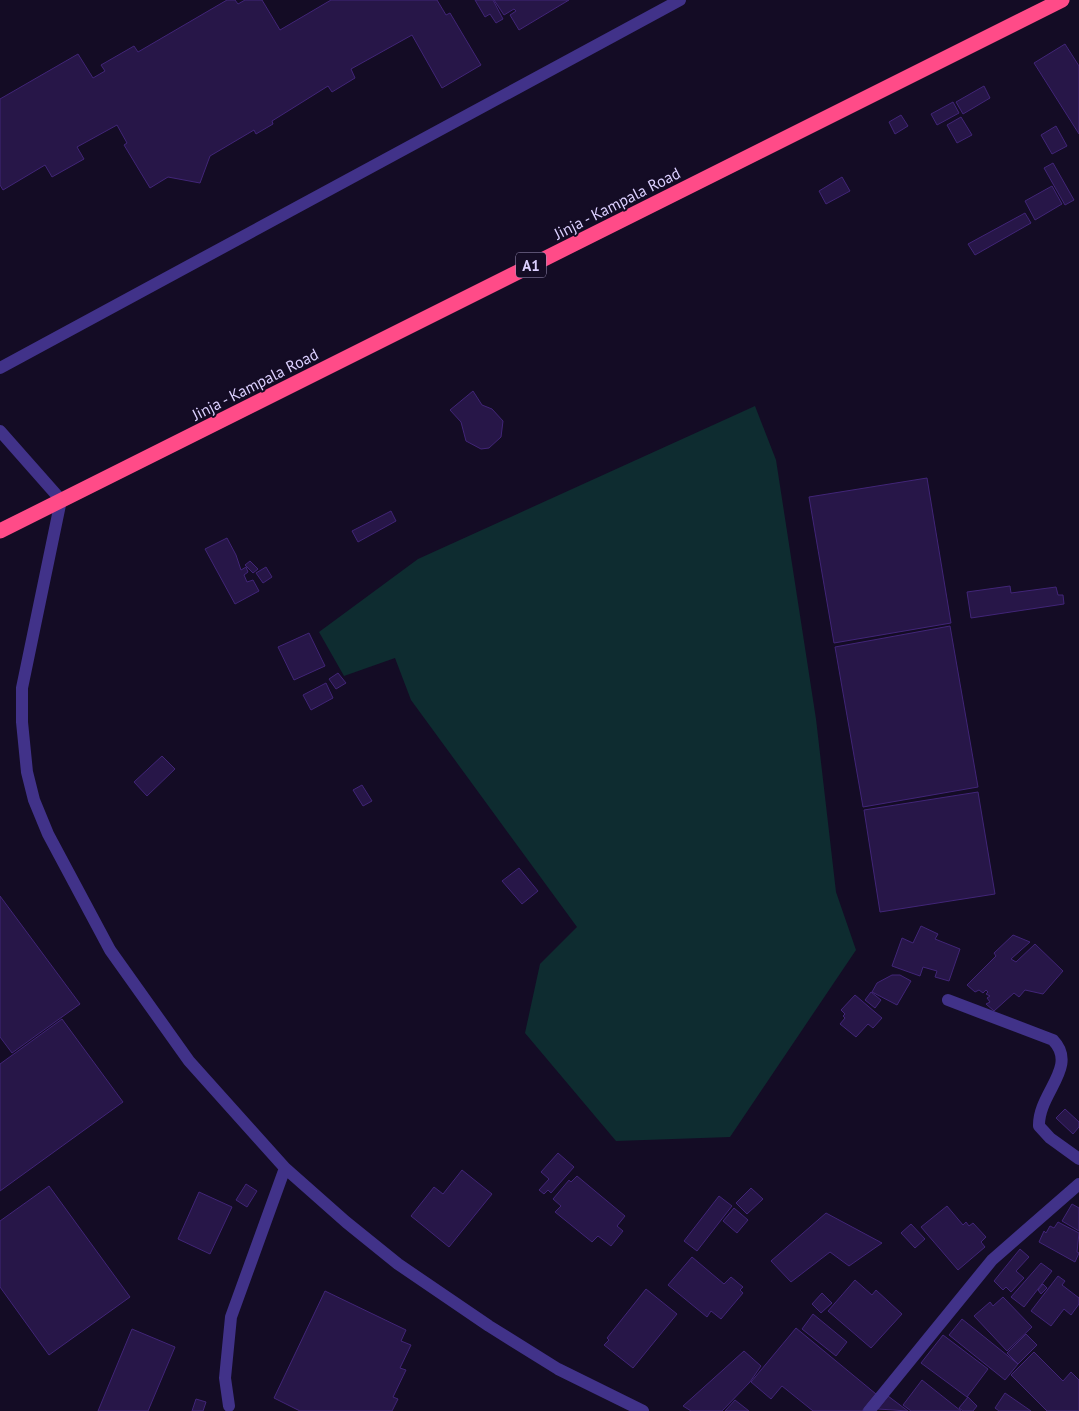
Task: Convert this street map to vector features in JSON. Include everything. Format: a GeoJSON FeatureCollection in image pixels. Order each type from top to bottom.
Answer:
{"type":"FeatureCollection","features":[{"type":"Feature","properties":{"kind":"highway","name":"Jinja - Kampala Road"},"geometry":{"type":"LineString","coordinates":[[0,531],[1062,0]]}},
{"type":"Feature","properties":{"kind":"street"},"geometry":{"type":"LineString","coordinates":[[0,368],[680,0]]}},
{"type":"Feature","properties":{"kind":"street"},"geometry":{"type":"LineString","coordinates":[[0,431],[61,500],[22,688],[22,722],[26,763],[34,800],[48,834],[110,950],[189,1061],[285,1168],[346,1222],[398,1264],[558,1369],[643,1411]]}},
{"type":"Feature","properties":{"kind":"street"},"geometry":{"type":"LineString","coordinates":[[948,1000],[1053,1040],[1062,1048],[1065,1055],[1062,1074],[1042,1107],[1039,1126],[1050,1138],[1079,1159]]}},
{"type":"Feature","properties":{"kind":"street"},"geometry":{"type":"LineString","coordinates":[[229,1406],[225,1378],[232,1317],[285,1168]]}},
{"type":"Feature","properties":{"kind":"street"},"geometry":{"type":"LineString","coordinates":[[869,1411],[992,1260],[1079,1184]]}},
{"type":"Feature","properties":{"kind":"green space"},"geometry":{"type":"Polygon","coordinates":[[[755,406],[776,460],[816,719],[836,892],[856,950],[730,1137],[616,1141],[525,1033],[540,964],[577,927],[411,700],[395,658],[344,676],[319,632],[418,559],[755,406]]]}},
{"type":"Feature","properties":{"kind":"building"},"geometry":{"type":"Polygon","coordinates":[[[227,0],[235,0],[238,4],[245,0],[262,0],[280,30],[331,0],[437,0],[446,15],[450,13],[481,65],[442,88],[412,35],[351,69],[355,78],[332,92],[328,86],[272,121],[273,124],[256,134],[254,130],[210,156],[200,183],[168,177],[150,188],[124,145],[127,143],[117,125],[77,147],[84,159],[52,177],[45,165],[3,190],[0,185],[0,99],[78,54],[93,78],[105,71],[101,65],[134,46],[138,52],[227,0]]]}},
{"type":"Feature","properties":{"kind":"building"},"geometry":{"type":"Polygon","coordinates":[[[475,0],[493,0],[503,19],[496,23],[490,14],[485,17],[475,0]]]}},
{"type":"Feature","properties":{"kind":"building"},"geometry":{"type":"Polygon","coordinates":[[[494,0],[569,0],[519,30],[510,15],[516,11],[514,9],[504,15],[494,0]]]}},
{"type":"Feature","properties":{"kind":"building"},"geometry":{"type":"Polygon","coordinates":[[[1065,44],[1079,66],[1079,134],[1034,63],[1065,44]]]}},
{"type":"Feature","properties":{"kind":"building"},"geometry":{"type":"Polygon","coordinates":[[[984,86],[990,98],[963,114],[956,102],[984,86]]]}},
{"type":"Feature","properties":{"kind":"building"},"geometry":{"type":"Polygon","coordinates":[[[953,102],[959,113],[937,125],[931,114],[953,102]]]}},
{"type":"Feature","properties":{"kind":"building"},"geometry":{"type":"Polygon","coordinates":[[[901,115],[908,126],[895,134],[889,122],[901,115]]]}},
{"type":"Feature","properties":{"kind":"building"},"geometry":{"type":"Polygon","coordinates":[[[961,117],[972,135],[957,143],[947,125],[961,117]]]}},
{"type":"Feature","properties":{"kind":"building"},"geometry":{"type":"Polygon","coordinates":[[[1056,126],[1067,146],[1052,154],[1041,135],[1056,126]]]}},
{"type":"Feature","properties":{"kind":"building"},"geometry":{"type":"Polygon","coordinates":[[[1053,163],[1074,200],[1065,205],[1044,168],[1053,163]]]}},
{"type":"Feature","properties":{"kind":"building"},"geometry":{"type":"Polygon","coordinates":[[[842,177],[850,191],[826,204],[819,191],[842,177]]]}},
{"type":"Feature","properties":{"kind":"building"},"geometry":{"type":"Polygon","coordinates":[[[1052,186],[1062,204],[1035,220],[1025,201],[1052,186]]]}},
{"type":"Feature","properties":{"kind":"building"},"geometry":{"type":"Polygon","coordinates":[[[1025,213],[1031,223],[975,255],[968,244],[1025,213]]]}},
{"type":"Feature","properties":{"kind":"building"},"geometry":{"type":"Polygon","coordinates":[[[473,391],[482,405],[492,409],[503,421],[501,437],[489,448],[481,449],[466,441],[461,422],[450,410],[473,391]]]}},
{"type":"Feature","properties":{"kind":"building"},"geometry":{"type":"Polygon","coordinates":[[[927,478],[951,623],[834,643],[809,497],[927,478]]]}},
{"type":"Feature","properties":{"kind":"building"},"geometry":{"type":"Polygon","coordinates":[[[391,511],[396,521],[358,542],[352,531],[391,511]]]}},
{"type":"Feature","properties":{"kind":"building"},"geometry":{"type":"Polygon","coordinates":[[[227,538],[241,570],[246,567],[248,572],[244,575],[247,582],[253,580],[259,591],[235,604],[205,549],[227,538]]]}},
{"type":"Feature","properties":{"kind":"building"},"geometry":{"type":"Polygon","coordinates":[[[250,561],[258,569],[253,573],[245,565],[250,561]]]}},
{"type":"Feature","properties":{"kind":"building"},"geometry":{"type":"Polygon","coordinates":[[[266,567],[272,577],[263,583],[256,573],[266,567]]]}},
{"type":"Feature","properties":{"kind":"building"},"geometry":{"type":"Polygon","coordinates":[[[1010,586],[1011,593],[1056,587],[1058,595],[1063,595],[1064,604],[971,618],[967,592],[1010,586]]]}},
{"type":"Feature","properties":{"kind":"building"},"geometry":{"type":"Polygon","coordinates":[[[950,626],[978,787],[863,807],[835,647],[950,626]]]}},
{"type":"Feature","properties":{"kind":"building"},"geometry":{"type":"Polygon","coordinates":[[[309,633],[325,666],[294,680],[278,647],[309,633]]]}},
{"type":"Feature","properties":{"kind":"building"},"geometry":{"type":"Polygon","coordinates":[[[338,673],[346,683],[336,689],[329,679],[338,673]]]}},
{"type":"Feature","properties":{"kind":"building"},"geometry":{"type":"Polygon","coordinates":[[[326,683],[333,698],[311,710],[303,695],[326,683]]]}},
{"type":"Feature","properties":{"kind":"building"},"geometry":{"type":"Polygon","coordinates":[[[162,756],[175,769],[147,796],[134,782],[162,756]]]}},
{"type":"Feature","properties":{"kind":"building"},"geometry":{"type":"Polygon","coordinates":[[[362,785],[372,801],[363,806],[353,790],[362,785]]]}},
{"type":"Feature","properties":{"kind":"building"},"geometry":{"type":"Polygon","coordinates":[[[978,792],[995,894],[880,912],[864,810],[978,792]]]}},
{"type":"Feature","properties":{"kind":"building"},"geometry":{"type":"Polygon","coordinates":[[[519,868],[538,891],[522,904],[502,881],[519,868]]]}},
{"type":"Feature","properties":{"kind":"building"},"geometry":{"type":"Polygon","coordinates":[[[0,896],[80,1004],[12,1053],[0,1037],[0,896]]]}},
{"type":"Feature","properties":{"kind":"building"},"geometry":{"type":"Polygon","coordinates":[[[921,926],[938,934],[935,939],[960,949],[949,981],[935,977],[937,971],[923,967],[920,976],[892,966],[902,938],[913,943],[921,926]]]}},
{"type":"Feature","properties":{"kind":"building"},"geometry":{"type":"Polygon","coordinates":[[[1013,935],[1030,942],[1011,959],[1016,962],[1035,944],[1063,971],[1043,994],[1025,990],[1019,997],[1014,993],[994,1011],[986,1004],[990,1002],[987,998],[990,996],[986,994],[988,992],[986,990],[983,993],[979,990],[975,992],[967,985],[996,956],[994,953],[1013,935]]]}},
{"type":"Feature","properties":{"kind":"building"},"geometry":{"type":"Polygon","coordinates":[[[892,975],[900,975],[911,981],[897,1005],[872,992],[877,983],[892,975]]]}},
{"type":"Feature","properties":{"kind":"building"},"geometry":{"type":"Polygon","coordinates":[[[871,992],[881,1000],[875,1008],[865,1000],[871,992]]]}},
{"type":"Feature","properties":{"kind":"building"},"geometry":{"type":"Polygon","coordinates":[[[855,995],[882,1018],[873,1028],[868,1024],[856,1037],[840,1024],[845,1018],[843,1016],[845,1014],[841,1010],[855,995]]]}},
{"type":"Feature","properties":{"kind":"building"},"geometry":{"type":"Polygon","coordinates":[[[62,1019],[123,1102],[0,1191],[0,1064],[62,1019]]]}},
{"type":"Feature","properties":{"kind":"building"},"geometry":{"type":"Polygon","coordinates":[[[1065,1109],[1079,1122],[1079,1127],[1073,1134],[1056,1118],[1065,1109]]]}},
{"type":"Feature","properties":{"kind":"building"},"geometry":{"type":"Polygon","coordinates":[[[558,1153],[574,1167],[551,1193],[548,1190],[544,1194],[539,1190],[549,1179],[541,1172],[558,1153]]]}},
{"type":"Feature","properties":{"kind":"building"},"geometry":{"type":"Polygon","coordinates":[[[462,1170],[492,1194],[449,1247],[411,1216],[434,1187],[443,1194],[462,1170]]]}},
{"type":"Feature","properties":{"kind":"building"},"geometry":{"type":"Polygon","coordinates":[[[577,1176],[625,1216],[617,1226],[623,1231],[611,1246],[598,1236],[592,1242],[555,1212],[561,1206],[553,1199],[569,1180],[571,1182],[577,1176]]]}},
{"type":"Feature","properties":{"kind":"building"},"geometry":{"type":"Polygon","coordinates":[[[246,1184],[257,1191],[247,1207],[236,1200],[246,1184]]]}},
{"type":"Feature","properties":{"kind":"building"},"geometry":{"type":"Polygon","coordinates":[[[49,1186],[130,1297],[49,1355],[0,1287],[0,1221],[49,1186]]]}},
{"type":"Feature","properties":{"kind":"building"},"geometry":{"type":"Polygon","coordinates":[[[751,1188],[763,1199],[747,1214],[736,1203],[751,1188]]]}},
{"type":"Feature","properties":{"kind":"building"},"geometry":{"type":"Polygon","coordinates":[[[199,1192],[232,1207],[210,1254],[178,1239],[199,1192]]]}},
{"type":"Feature","properties":{"kind":"building"},"geometry":{"type":"Polygon","coordinates":[[[719,1196],[732,1206],[697,1251],[684,1241],[719,1196]]]}},
{"type":"Feature","properties":{"kind":"building"},"geometry":{"type":"Polygon","coordinates":[[[1072,1204],[1079,1208],[1079,1231],[1062,1221],[1072,1204]]]}},
{"type":"Feature","properties":{"kind":"building"},"geometry":{"type":"Polygon","coordinates":[[[947,1206],[963,1225],[966,1222],[969,1226],[973,1223],[986,1237],[981,1242],[985,1247],[958,1270],[921,1227],[947,1206]]]}},
{"type":"Feature","properties":{"kind":"building"},"geometry":{"type":"Polygon","coordinates":[[[734,1208],[748,1220],[737,1233],[723,1221],[734,1208]]]}},
{"type":"Feature","properties":{"kind":"building"},"geometry":{"type":"Polygon","coordinates":[[[826,1213],[882,1243],[849,1266],[830,1252],[791,1282],[771,1261],[826,1213]]]}},
{"type":"Feature","properties":{"kind":"building"},"geometry":{"type":"Polygon","coordinates":[[[1058,1222],[1079,1233],[1077,1252],[1079,1253],[1075,1262],[1039,1242],[1044,1231],[1046,1233],[1050,1226],[1054,1228],[1058,1222]]]}},
{"type":"Feature","properties":{"kind":"building"},"geometry":{"type":"Polygon","coordinates":[[[911,1224],[925,1239],[915,1248],[901,1233],[911,1224]]]}},
{"type":"Feature","properties":{"kind":"building"},"geometry":{"type":"Polygon","coordinates":[[[1020,1249],[1029,1257],[1016,1271],[1024,1278],[1011,1292],[1006,1287],[1003,1290],[994,1281],[1020,1249]]]}},
{"type":"Feature","properties":{"kind":"building"},"geometry":{"type":"Polygon","coordinates":[[[692,1257],[724,1284],[731,1277],[743,1287],[740,1290],[743,1293],[721,1319],[711,1311],[707,1317],[668,1285],[692,1257]]]}},
{"type":"Feature","properties":{"kind":"building"},"geometry":{"type":"Polygon","coordinates":[[[1041,1263],[1052,1271],[1024,1307],[1011,1297],[1041,1263]]]}},
{"type":"Feature","properties":{"kind":"building"},"geometry":{"type":"Polygon","coordinates":[[[1058,1276],[1065,1281],[1062,1285],[1079,1298],[1079,1304],[1071,1315],[1064,1309],[1051,1326],[1031,1311],[1058,1276]]]}},
{"type":"Feature","properties":{"kind":"building"},"geometry":{"type":"Polygon","coordinates":[[[855,1280],[872,1295],[876,1290],[902,1314],[871,1348],[828,1311],[855,1280]]]}},
{"type":"Feature","properties":{"kind":"building"},"geometry":{"type":"Polygon","coordinates":[[[1043,1284],[1047,1288],[1041,1294],[1038,1290],[1043,1284]]]}},
{"type":"Feature","properties":{"kind":"building"},"geometry":{"type":"Polygon","coordinates":[[[646,1289],[677,1314],[633,1368],[604,1345],[609,1340],[607,1338],[646,1289]]]}},
{"type":"Feature","properties":{"kind":"building"},"geometry":{"type":"Polygon","coordinates":[[[325,1291],[406,1330],[401,1341],[411,1345],[400,1368],[406,1370],[393,1397],[398,1399],[392,1411],[300,1411],[274,1398],[325,1291]]]}},
{"type":"Feature","properties":{"kind":"building"},"geometry":{"type":"Polygon","coordinates":[[[822,1293],[832,1303],[821,1313],[812,1304],[822,1293]]]}},
{"type":"Feature","properties":{"kind":"building"},"geometry":{"type":"Polygon","coordinates":[[[1003,1297],[1032,1327],[1007,1351],[974,1316],[990,1302],[993,1306],[1003,1297]]]}},
{"type":"Feature","properties":{"kind":"building"},"geometry":{"type":"Polygon","coordinates":[[[813,1314],[847,1342],[836,1356],[802,1329],[813,1314]]]}},
{"type":"Feature","properties":{"kind":"building"},"geometry":{"type":"Polygon","coordinates":[[[962,1319],[1018,1364],[1005,1380],[949,1335],[962,1319]]]}},
{"type":"Feature","properties":{"kind":"building"},"geometry":{"type":"Polygon","coordinates":[[[796,1328],[876,1394],[862,1411],[813,1411],[782,1386],[771,1399],[751,1382],[796,1328]]]}},
{"type":"Feature","properties":{"kind":"building"},"geometry":{"type":"Polygon","coordinates":[[[132,1329],[175,1347],[148,1411],[98,1411],[132,1329]]]}},
{"type":"Feature","properties":{"kind":"building"},"geometry":{"type":"Polygon","coordinates":[[[1026,1334],[1037,1345],[1018,1364],[1007,1353],[1026,1334]]]}},
{"type":"Feature","properties":{"kind":"building"},"geometry":{"type":"Polygon","coordinates":[[[943,1335],[988,1369],[967,1397],[921,1363],[943,1335]]]}},
{"type":"Feature","properties":{"kind":"building"},"geometry":{"type":"Polygon","coordinates":[[[744,1351],[761,1366],[750,1382],[722,1411],[691,1411],[683,1406],[744,1351]]]}},
{"type":"Feature","properties":{"kind":"building"},"geometry":{"type":"Polygon","coordinates":[[[1034,1352],[1063,1381],[1071,1372],[1079,1380],[1079,1411],[1047,1411],[1011,1375],[1034,1352]]]}},
{"type":"Feature","properties":{"kind":"building"},"geometry":{"type":"Polygon","coordinates":[[[922,1380],[961,1411],[911,1411],[903,1405],[922,1380]]]}},
{"type":"Feature","properties":{"kind":"building"},"geometry":{"type":"Polygon","coordinates":[[[1005,1393],[1031,1411],[999,1411],[995,1408],[1005,1393]]]}},
{"type":"Feature","properties":{"kind":"building"},"geometry":{"type":"Polygon","coordinates":[[[888,1396],[908,1411],[878,1409],[888,1396]]]}},
{"type":"Feature","properties":{"kind":"building"},"geometry":{"type":"Polygon","coordinates":[[[968,1397],[977,1406],[973,1411],[963,1411],[959,1408],[968,1397]]]}},
{"type":"Feature","properties":{"kind":"building"},"geometry":{"type":"Polygon","coordinates":[[[196,1399],[206,1402],[203,1411],[192,1411],[196,1399]]]}},
{"type":"Feature","properties":{"kind":"building"},"geometry":{"type":"Polygon","coordinates":[[[735,1400],[749,1411],[725,1411],[735,1400]]]}}]}
